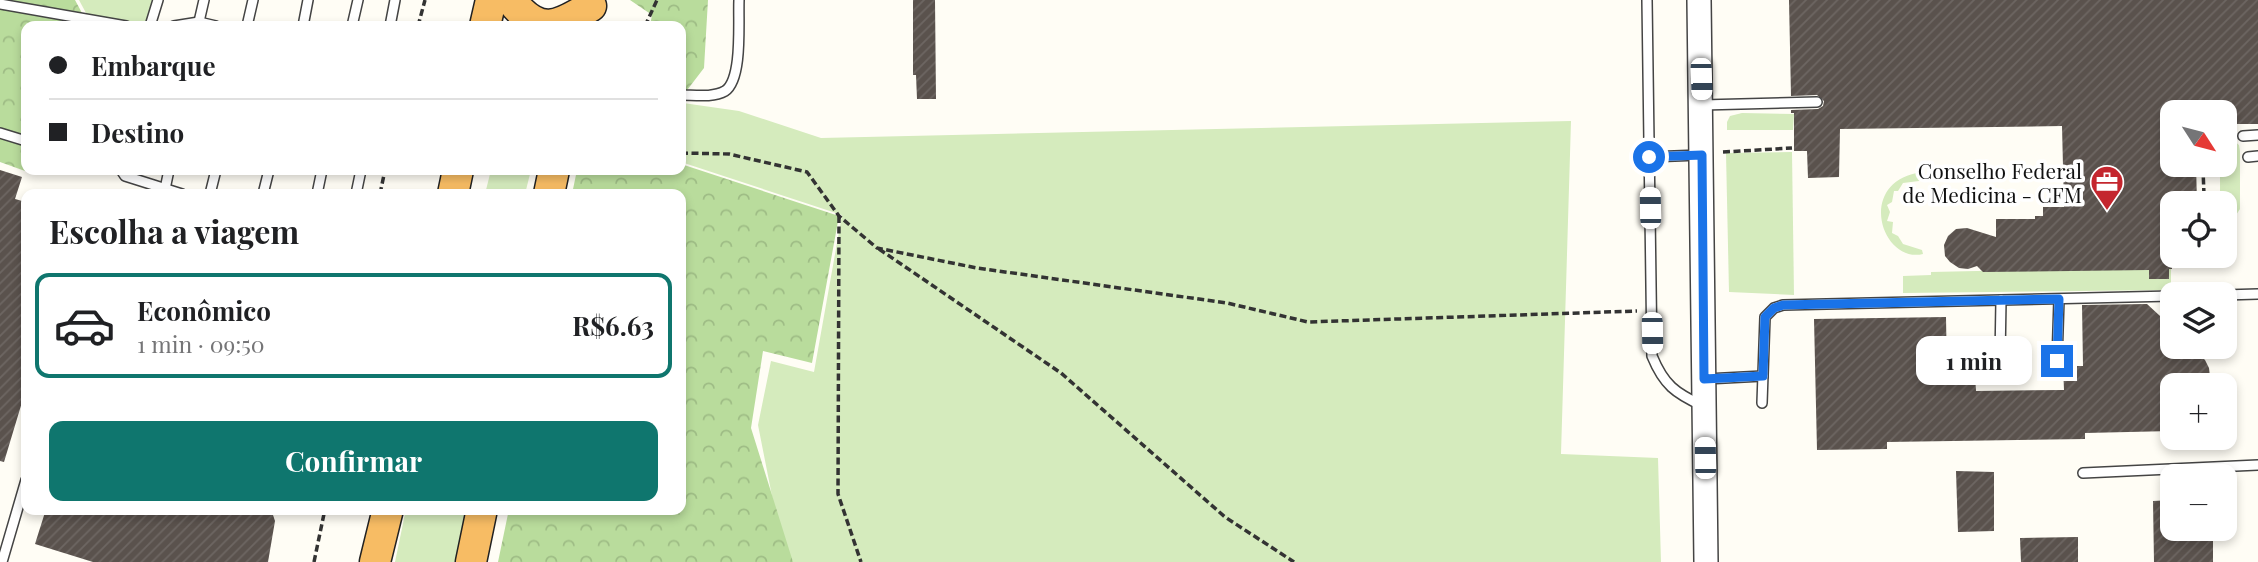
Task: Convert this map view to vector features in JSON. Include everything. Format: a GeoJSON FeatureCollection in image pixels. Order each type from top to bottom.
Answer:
{"type":"FeatureCollection","features":[{"type":"Feature","properties":{"kind":"highway"},"geometry":{"type":"LineString","coordinates":[[491,11],[536,21]]}},
{"type":"Feature","properties":{"kind":"highway"},"geometry":{"type":"LineString","coordinates":[[567,21],[590,11]]}},
{"type":"Feature","properties":{"kind":"highway"},"geometry":{"type":"LineString","coordinates":[[375,562],[387,515]]}},
{"type":"Feature","properties":{"kind":"highway"},"geometry":{"type":"LineString","coordinates":[[471,562],[481,515]]}},
{"type":"Feature","properties":{"kind":"street"},"geometry":{"type":"LineString","coordinates":[[1699,0],[1706,562]]}},
{"type":"Feature","properties":{"kind":"lane"},"geometry":{"type":"LineString","coordinates":[[152,21],[158,0]]}},
{"type":"Feature","properties":{"kind":"lane"},"geometry":{"type":"LineString","coordinates":[[200,21],[204,0]]}},
{"type":"Feature","properties":{"kind":"lane"},"geometry":{"type":"LineString","coordinates":[[248,21],[253,0]]}},
{"type":"Feature","properties":{"kind":"lane"},"geometry":{"type":"LineString","coordinates":[[304,21],[308,0]]}},
{"type":"Feature","properties":{"kind":"lane"},"geometry":{"type":"LineString","coordinates":[[353,21],[358,0]]}},
{"type":"Feature","properties":{"kind":"lane"},"geometry":{"type":"LineString","coordinates":[[391,21],[395,0]]}},
{"type":"Feature","properties":{"kind":"lane"},"geometry":{"type":"LineString","coordinates":[[686,95],[714,95],[726,90],[736,76],[739,0]]}},
{"type":"Feature","properties":{"kind":"lane"},"geometry":{"type":"LineString","coordinates":[[1647,0],[1652,356],[1660,375],[1678,394],[1705,406]]}},
{"type":"Feature","properties":{"kind":"lane"},"geometry":{"type":"LineString","coordinates":[[0,4],[97,21]]}},
{"type":"Feature","properties":{"kind":"lane"},"geometry":{"type":"LineString","coordinates":[[1702,105],[1817,102]]}},
{"type":"Feature","properties":{"kind":"lane"},"geometry":{"type":"LineString","coordinates":[[0,133],[21,139]]}},
{"type":"Feature","properties":{"kind":"lane"},"geometry":{"type":"LineString","coordinates":[[2243,136],[2258,135]]}},
{"type":"Feature","properties":{"kind":"lane"},"geometry":{"type":"LineString","coordinates":[[1649,157],[1702,155]]}},
{"type":"Feature","properties":{"kind":"lane"},"geometry":{"type":"LineString","coordinates":[[124,175],[165,189],[168,175]]}},
{"type":"Feature","properties":{"kind":"lane"},"geometry":{"type":"LineString","coordinates":[[2237,295],[2258,294]]}},
{"type":"Feature","properties":{"kind":"lane"},"geometry":{"type":"LineString","coordinates":[[1762,403],[1765,317],[1774,308],[1783,305],[2160,296]]}},
{"type":"Feature","properties":{"kind":"lane"},"geometry":{"type":"LineString","coordinates":[[2057,361],[2059,299]]}},
{"type":"Feature","properties":{"kind":"lane"},"geometry":{"type":"LineString","coordinates":[[2000,359],[2001,300]]}},
{"type":"Feature","properties":{"kind":"lane"},"geometry":{"type":"LineString","coordinates":[[1704,379],[1763,376]]}},
{"type":"Feature","properties":{"kind":"lane"},"geometry":{"type":"LineString","coordinates":[[2082,473],[2258,464]]}},
{"type":"Feature","properties":{"kind":"lane"},"geometry":{"type":"LineString","coordinates":[[2,562],[21,497]]}},
{"type":"Feature","properties":{"kind":"path"},"geometry":{"type":"LineString","coordinates":[[419,21],[425,0]]}},
{"type":"Feature","properties":{"kind":"path"},"geometry":{"type":"LineString","coordinates":[[647,21],[657,0]]}},
{"type":"Feature","properties":{"kind":"path"},"geometry":{"type":"LineString","coordinates":[[1723,164],[1723,151],[1793,148]]}},
{"type":"Feature","properties":{"kind":"path"},"geometry":{"type":"LineString","coordinates":[[686,153],[729,154],[807,173],[839,216],[877,248],[1061,373],[1225,517],[1294,562]]}},
{"type":"Feature","properties":{"kind":"path"},"geometry":{"type":"LineString","coordinates":[[839,216],[838,494],[860,562]]}},
{"type":"Feature","properties":{"kind":"path"},"geometry":{"type":"LineString","coordinates":[[877,248],[977,268],[1227,303],[1308,322],[1651,310]]}},
{"type":"Feature","properties":{"kind":"path"},"geometry":{"type":"LineString","coordinates":[[314,562],[324,515]]}},
{"type":"Feature","properties":{"kind":"green space"},"geometry":{"type":"Polygon","coordinates":[[[0,0],[75,0],[86,21],[21,21],[21,170],[0,162],[0,0]]]}},
{"type":"Feature","properties":{"kind":"green space"},"geometry":{"type":"Polygon","coordinates":[[[79,0],[152,0],[146,21],[90,21],[79,0]]]}},
{"type":"Feature","properties":{"kind":"green space"},"geometry":{"type":"Polygon","coordinates":[[[630,0],[708,0],[704,68],[686,91],[686,21],[651,21],[652,15],[630,0]]]}},
{"type":"Feature","properties":{"kind":"green space"},"geometry":{"type":"Polygon","coordinates":[[[686,103],[739,111],[821,138],[1571,121],[1561,454],[1658,458],[1661,562],[785,562],[758,425],[771,361],[814,372],[842,215],[686,164],[686,103]]]}},
{"type":"Feature","properties":{"kind":"green space"},"geometry":{"type":"Polygon","coordinates":[[[1742,113],[1794,114],[1793,130],[1727,130],[1730,116],[1742,113]]]}},
{"type":"Feature","properties":{"kind":"green space"},"geometry":{"type":"Polygon","coordinates":[[[2237,143],[2240,151],[2240,209],[2237,214],[2237,191],[2220,191],[2220,177],[2237,177],[2237,143]]]}},
{"type":"Feature","properties":{"kind":"green space"},"geometry":{"type":"Polygon","coordinates":[[[1792,152],[1794,295],[1729,292],[1726,153],[1792,152]]]}},
{"type":"Feature","properties":{"kind":"green space"},"geometry":{"type":"Polygon","coordinates":[[[686,166],[839,216],[812,363],[763,351],[751,428],[793,562],[498,562],[508,515],[686,515],[686,189],[573,189],[576,175],[686,175],[686,166]]]}},
{"type":"Feature","properties":{"kind":"green space"},"geometry":{"type":"Polygon","coordinates":[[[1922,172],[1923,178],[1919,181],[1903,183],[1898,191],[1894,191],[1892,202],[1887,205],[1890,212],[1887,221],[1893,222],[1892,233],[1898,236],[1903,244],[1922,250],[1923,254],[1908,254],[1896,247],[1887,235],[1882,220],[1882,205],[1888,190],[1901,179],[1922,172]]]}},
{"type":"Feature","properties":{"kind":"green space"},"geometry":{"type":"Polygon","coordinates":[[[490,175],[530,175],[526,189],[486,189],[490,175]]]}},
{"type":"Feature","properties":{"kind":"green space"},"geometry":{"type":"Polygon","coordinates":[[[2160,267],[2171,268],[2171,282],[2160,282],[2160,290],[1903,293],[1903,276],[1931,275],[1931,272],[2160,267]]]}},
{"type":"Feature","properties":{"kind":"green space"},"geometry":{"type":"Polygon","coordinates":[[[405,515],[466,515],[456,562],[395,562],[405,515]]]}},
{"type":"Feature","properties":{"kind":"building"},"geometry":{"type":"Polygon","coordinates":[[[913,0],[935,0],[936,99],[917,99],[916,75],[913,75],[913,0]]]}},
{"type":"Feature","properties":{"kind":"building"},"geometry":{"type":"Polygon","coordinates":[[[1789,0],[2258,0],[2258,124],[2237,124],[2237,100],[2160,100],[2160,177],[2196,177],[2197,191],[2160,191],[2160,268],[2172,268],[2169,269],[2169,279],[2149,279],[2149,270],[1983,272],[1977,266],[1959,268],[1945,256],[1944,245],[1948,236],[1956,229],[1967,228],[1996,237],[1996,219],[2035,219],[2035,216],[2043,216],[2043,207],[2064,207],[2062,126],[1840,129],[1839,177],[1808,178],[1807,151],[1794,151],[1794,113],[1791,113],[1791,110],[1818,109],[1823,106],[1824,101],[1817,95],[1791,96],[1789,0]]]}},
{"type":"Feature","properties":{"kind":"building"},"geometry":{"type":"Polygon","coordinates":[[[0,170],[22,177],[15,199],[21,201],[21,406],[4,462],[0,461],[0,170]]]}},
{"type":"Feature","properties":{"kind":"building"},"geometry":{"type":"Polygon","coordinates":[[[2147,304],[2160,316],[2160,359],[2205,360],[2210,373],[2160,373],[2160,431],[2085,433],[2085,439],[1887,442],[1887,449],[1817,450],[1814,319],[1946,317],[1947,374],[1975,374],[1976,391],[2064,390],[2063,366],[2083,366],[2082,305],[2147,304]]]}},
{"type":"Feature","properties":{"kind":"building"},"geometry":{"type":"Polygon","coordinates":[[[1956,471],[1994,472],[1994,531],[1958,532],[1956,471]]]}},
{"type":"Feature","properties":{"kind":"building"},"geometry":{"type":"Polygon","coordinates":[[[2153,501],[2160,501],[2160,541],[2213,541],[2213,562],[2154,562],[2153,501]]]}},
{"type":"Feature","properties":{"kind":"building"},"geometry":{"type":"Polygon","coordinates":[[[44,515],[273,515],[275,521],[268,562],[93,562],[35,544],[44,515]]]}},
{"type":"Feature","properties":{"kind":"building"},"geometry":{"type":"Polygon","coordinates":[[[2078,537],[2078,562],[2021,562],[2020,538],[2078,537]]]}},
{"type":"Feature","properties":{"kind":"place","name":"Conselho Federal de Medicina - CFM"},"geometry":{"type":"Point","coordinates":[2107,212]}},
{"type":"Feature","properties":{"kind":"route"},"geometry":{"type":"LineString","coordinates":[[1649,157],[1702,155],[1704,379],[1763,376],[1765,317],[1774,308],[1783,305],[2059,299],[2057,361]]}}]}
